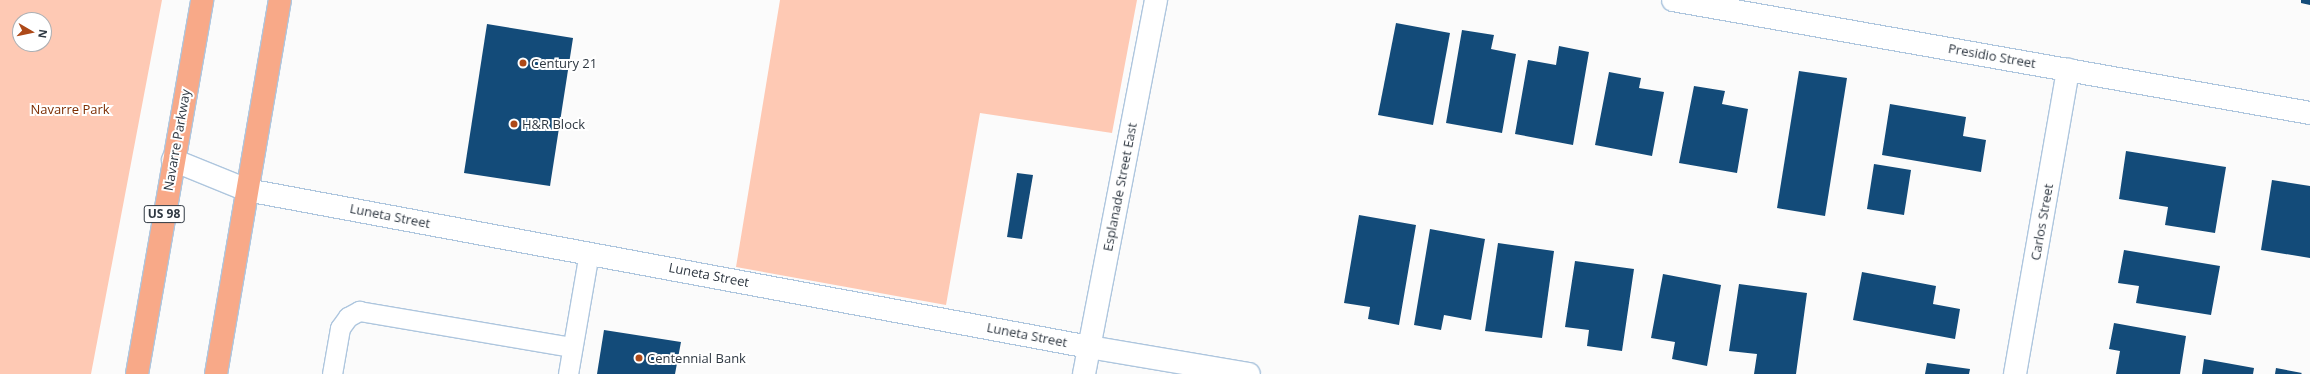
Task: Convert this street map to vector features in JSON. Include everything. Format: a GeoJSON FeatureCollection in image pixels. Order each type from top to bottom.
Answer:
{"type":"FeatureCollection","features":[{"type":"Feature","properties":{"kind":"highway","name":"Navarre Parkway"},"geometry":{"type":"LineString","coordinates":[[137,374],[202,0]]}},
{"type":"Feature","properties":{"kind":"highway"},"geometry":{"type":"LineString","coordinates":[[216,374],[280,0]]}},
{"type":"Feature","properties":{"kind":"street","name":"Esplanade Street East"},"geometry":{"type":"LineString","coordinates":[[1084,374],[1156,0]]}},
{"type":"Feature","properties":{"kind":"street","name":"Presidio Street"},"geometry":{"type":"LineString","coordinates":[[1673,0],[2310,113]]}},
{"type":"Feature","properties":{"kind":"street","name":"Carlos Street"},"geometry":{"type":"LineString","coordinates":[[2015,374],[2068,70]]}},
{"type":"Feature","properties":{"kind":"street","name":"Luneta Street"},"geometry":{"type":"LineString","coordinates":[[173,160],[247,190],[1089,347],[1249,374]]}},
{"type":"Feature","properties":{"kind":"lane"},"geometry":{"type":"LineString","coordinates":[[568,374],[589,253]]}},
{"type":"Feature","properties":{"kind":"lane"},"geometry":{"type":"LineString","coordinates":[[332,374],[340,328],[348,317],[359,311],[572,347]]}},
{"type":"Feature","properties":{"kind":"green space","name":"Navarre Park"},"geometry":{"type":"Polygon","coordinates":[[[0,0],[162,0],[91,374],[0,374],[0,0]]]}},
{"type":"Feature","properties":{"kind":"green space"},"geometry":{"type":"Polygon","coordinates":[[[780,0],[1137,0],[1112,133],[980,113],[946,305],[736,267],[780,0]]]}},
{"type":"Feature","properties":{"kind":"building"},"geometry":{"type":"Polygon","coordinates":[[[2301,0],[2310,0],[2310,5],[2301,3],[2301,0]]]}},
{"type":"Feature","properties":{"kind":"building"},"geometry":{"type":"Polygon","coordinates":[[[1396,23],[1450,33],[1433,125],[1378,115],[1396,23]]]}},
{"type":"Feature","properties":{"kind":"building"},"geometry":{"type":"Polygon","coordinates":[[[487,24],[573,38],[550,186],[464,173],[487,24]]]}},
{"type":"Feature","properties":{"kind":"building"},"geometry":{"type":"Polygon","coordinates":[[[1462,30],[1494,35],[1491,49],[1516,54],[1502,133],[1446,123],[1462,30]]]}},
{"type":"Feature","properties":{"kind":"building"},"geometry":{"type":"Polygon","coordinates":[[[1559,46],[1589,52],[1573,145],[1515,134],[1528,60],[1556,65],[1559,46]]]}},
{"type":"Feature","properties":{"kind":"building"},"geometry":{"type":"Polygon","coordinates":[[[1799,71],[1847,78],[1825,216],[1777,208],[1799,71]]]}},
{"type":"Feature","properties":{"kind":"building"},"geometry":{"type":"Polygon","coordinates":[[[1609,72],[1641,78],[1639,88],[1664,92],[1652,156],[1595,145],[1609,72]]]}},
{"type":"Feature","properties":{"kind":"building"},"geometry":{"type":"Polygon","coordinates":[[[1694,86],[1725,91],[1722,104],[1748,109],[1737,173],[1679,163],[1694,86]]]}},
{"type":"Feature","properties":{"kind":"building"},"geometry":{"type":"Polygon","coordinates":[[[1890,104],[1966,117],[1963,136],[1986,140],[1981,172],[1882,155],[1890,104]]]}},
{"type":"Feature","properties":{"kind":"building"},"geometry":{"type":"Polygon","coordinates":[[[2126,151],[2226,167],[2215,233],[2165,225],[2168,207],[2119,199],[2126,151]]]}},
{"type":"Feature","properties":{"kind":"building"},"geometry":{"type":"Polygon","coordinates":[[[1874,164],[1911,170],[1904,215],[1867,209],[1874,164]]]}},
{"type":"Feature","properties":{"kind":"building"},"geometry":{"type":"Polygon","coordinates":[[[1017,173],[1033,175],[1022,239],[1007,237],[1017,173]]]}},
{"type":"Feature","properties":{"kind":"building"},"geometry":{"type":"Polygon","coordinates":[[[2272,180],[2310,186],[2310,258],[2261,250],[2272,180]]]}},
{"type":"Feature","properties":{"kind":"building"},"geometry":{"type":"Polygon","coordinates":[[[1359,215],[1416,225],[1399,325],[1368,319],[1370,307],[1344,303],[1359,215]]]}},
{"type":"Feature","properties":{"kind":"building"},"geometry":{"type":"Polygon","coordinates":[[[1430,229],[1485,239],[1471,320],[1444,315],[1441,330],[1414,325],[1430,229]]]}},
{"type":"Feature","properties":{"kind":"building"},"geometry":{"type":"Polygon","coordinates":[[[1498,243],[1554,251],[1542,338],[1485,331],[1498,243]]]}},
{"type":"Feature","properties":{"kind":"building"},"geometry":{"type":"Polygon","coordinates":[[[2124,250],[2220,266],[2211,315],[2136,303],[2139,286],[2118,283],[2124,250]]]}},
{"type":"Feature","properties":{"kind":"building"},"geometry":{"type":"Polygon","coordinates":[[[1575,261],[1634,269],[1622,351],[1587,346],[1589,330],[1565,327],[1575,261]]]}},
{"type":"Feature","properties":{"kind":"building"},"geometry":{"type":"Polygon","coordinates":[[[1862,272],[1936,286],[1933,304],[1960,309],[1955,339],[1853,320],[1862,272]]]}},
{"type":"Feature","properties":{"kind":"building"},"geometry":{"type":"Polygon","coordinates":[[[1663,274],[1721,285],[1707,366],[1672,359],[1675,342],[1651,338],[1663,274]]]}},
{"type":"Feature","properties":{"kind":"building"},"geometry":{"type":"Polygon","coordinates":[[[1739,284],[1807,293],[1796,374],[1754,374],[1757,354],[1729,351],[1739,284]]]}},
{"type":"Feature","properties":{"kind":"building"},"geometry":{"type":"Polygon","coordinates":[[[2114,323],[2186,336],[2180,374],[2116,374],[2120,351],[2109,349],[2114,323]]]}},
{"type":"Feature","properties":{"kind":"building","name":"Centennial Bank"},"geometry":{"type":"Polygon","coordinates":[[[604,330],[681,342],[675,374],[597,374],[604,330]]]}},
{"type":"Feature","properties":{"kind":"building"},"geometry":{"type":"Polygon","coordinates":[[[2204,359],[2254,368],[2253,374],[2202,374],[2204,359]]]}},
{"type":"Feature","properties":{"kind":"building"},"geometry":{"type":"Polygon","coordinates":[[[1927,363],[1970,369],[1969,374],[1925,374],[1927,363]]]}},
{"type":"Feature","properties":{"kind":"building"},"geometry":{"type":"Polygon","coordinates":[[[2276,368],[2302,373],[2275,374],[2276,368]]]}},
{"type":"Feature","properties":{"kind":"place","name":"Century 21"},"geometry":{"type":"Point","coordinates":[523,63]}},
{"type":"Feature","properties":{"kind":"place","name":"H&R Block"},"geometry":{"type":"Point","coordinates":[514,124]}},
{"type":"Feature","properties":{"kind":"place","name":"Centennial Bank"},"geometry":{"type":"Point","coordinates":[639,358]}}]}
